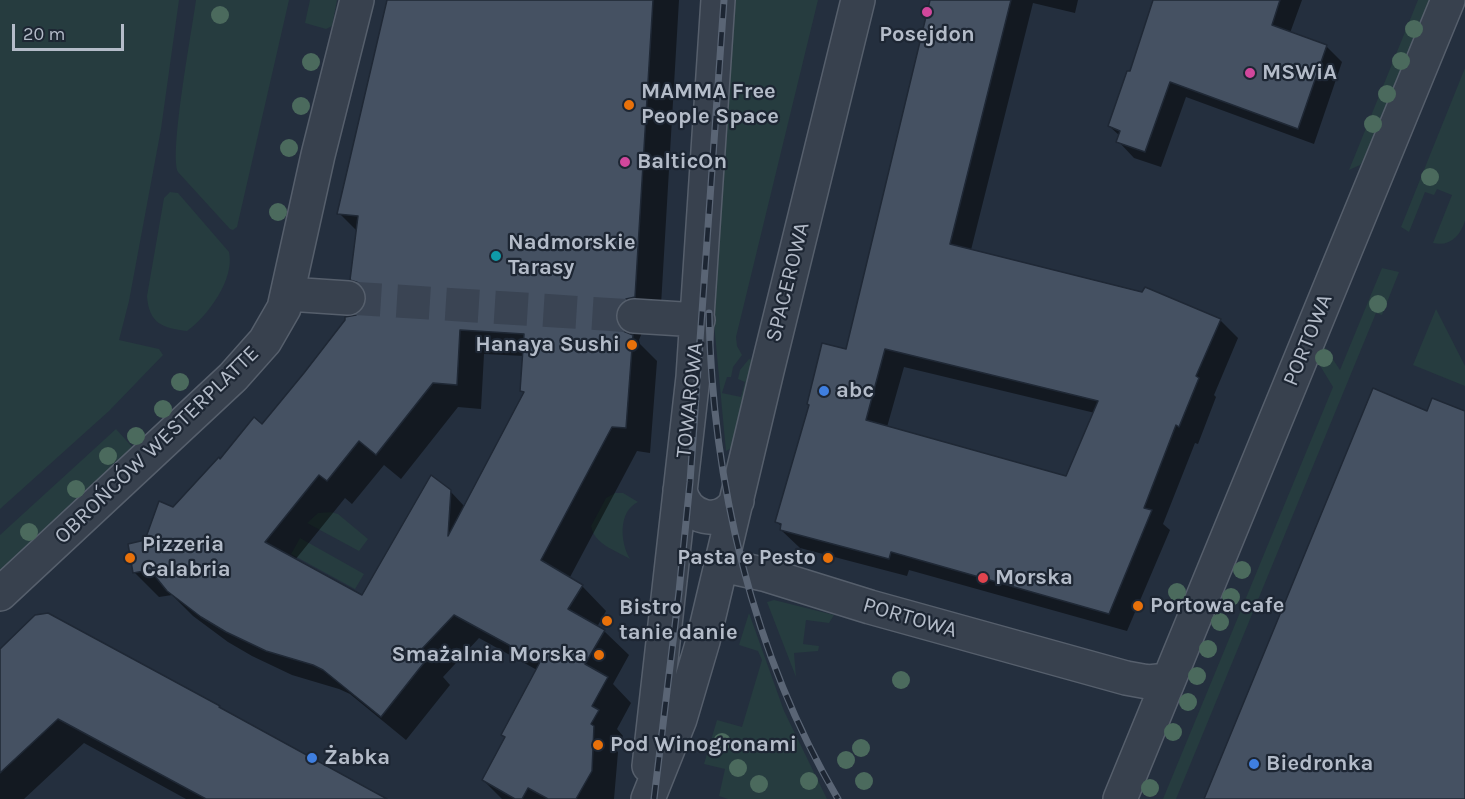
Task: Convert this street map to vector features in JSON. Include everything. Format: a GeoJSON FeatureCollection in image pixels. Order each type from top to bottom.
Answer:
{"type":"FeatureCollection","features":[{"type":"Feature","properties":{"kind":"street","name":"OBROŃCÓW WESTERPLATTE"},"geometry":{"type":"LineString","coordinates":[[0,594],[251,359],[277,323],[288,294],[318,155],[357,0]]}},
{"type":"Feature","properties":{"kind":"street","name":"TOWAROWA"},"geometry":{"type":"LineString","coordinates":[[647,799],[698,320],[718,0]]}},
{"type":"Feature","properties":{"kind":"street","name":"SPACEROWA"},"geometry":{"type":"LineString","coordinates":[[722,565],[858,0]]}},
{"type":"Feature","properties":{"kind":"street","name":"PORTOWA"},"geometry":{"type":"LineString","coordinates":[[1120,799],[1448,0]]}},
{"type":"Feature","properties":{"kind":"street"},"geometry":{"type":"LineString","coordinates":[[288,294],[348,298]]}},
{"type":"Feature","properties":{"kind":"street"},"geometry":{"type":"LineString","coordinates":[[634,316],[698,320]]}},
{"type":"Feature","properties":{"kind":"street"},"geometry":{"type":"LineString","coordinates":[[680,490],[687,508],[706,517],[723,514],[730,510],[737,501]]}},
{"type":"Feature","properties":{"kind":"street","name":"TOWAROWA"},"geometry":{"type":"LineString","coordinates":[[647,799],[680,719],[722,565]]}},
{"type":"Feature","properties":{"kind":"street","name":"PORTOWA"},"geometry":{"type":"LineString","coordinates":[[722,565],[766,575],[870,607],[1126,678],[1148,682],[1168,680]]}},
{"type":"Feature","properties":{"kind":"green space"},"geometry":{"type":"Polygon","coordinates":[[[0,0],[179,0],[161,129],[129,301],[119,340],[159,349],[163,355],[109,411],[0,509],[0,0]]]}},
{"type":"Feature","properties":{"kind":"green space"},"geometry":{"type":"Polygon","coordinates":[[[196,0],[289,0],[237,227],[233,230],[178,172],[176,160],[179,117],[196,0]]]}},
{"type":"Feature","properties":{"kind":"green space"},"geometry":{"type":"Polygon","coordinates":[[[310,0],[337,0],[332,26],[326,29],[305,23],[310,0]]]}},
{"type":"Feature","properties":{"kind":"green space"},"geometry":{"type":"Polygon","coordinates":[[[733,0],[818,0],[736,337],[737,346],[742,355],[733,367],[731,377],[727,377],[722,393],[741,397],[745,382],[738,379],[740,370],[749,359],[754,361],[733,447],[726,451],[713,313],[733,0]]]}},
{"type":"Feature","properties":{"kind":"green space"},"geometry":{"type":"Polygon","coordinates":[[[1418,0],[1432,0],[1365,160],[1349,170],[1418,0]]]}},
{"type":"Feature","properties":{"kind":"green space"},"geometry":{"type":"Polygon","coordinates":[[[1465,68],[1465,221],[1457,236],[1449,242],[1439,244],[1433,243],[1452,195],[1437,189],[1434,195],[1425,192],[1409,232],[1401,227],[1465,68]]]}},
{"type":"Feature","properties":{"kind":"green space"},"geometry":{"type":"Polygon","coordinates":[[[170,192],[178,193],[229,252],[230,263],[224,285],[211,307],[187,331],[159,323],[154,319],[148,305],[147,296],[164,198],[170,192]]]}},
{"type":"Feature","properties":{"kind":"green space"},"geometry":{"type":"Polygon","coordinates":[[[1382,268],[1399,272],[1382,315],[1376,313],[1176,799],[1163,799],[1333,387],[1316,359],[1322,343],[1340,370],[1382,268]]]}},
{"type":"Feature","properties":{"kind":"green space"},"geometry":{"type":"Polygon","coordinates":[[[1436,309],[1465,366],[1465,386],[1413,365],[1436,309]]]}},
{"type":"Feature","properties":{"kind":"green space"},"geometry":{"type":"Polygon","coordinates":[[[116,429],[134,449],[0,574],[0,535],[116,429]]]}},
{"type":"Feature","properties":{"kind":"green space"},"geometry":{"type":"Polygon","coordinates":[[[615,493],[623,493],[638,502],[627,512],[624,520],[624,545],[630,559],[601,542],[591,526],[606,498],[615,493]]]}},
{"type":"Feature","properties":{"kind":"green space"},"geometry":{"type":"Polygon","coordinates":[[[318,513],[338,514],[368,539],[359,551],[307,523],[318,513]]]}},
{"type":"Feature","properties":{"kind":"green space"},"geometry":{"type":"Polygon","coordinates":[[[300,538],[364,574],[355,589],[291,554],[300,538]]]}},
{"type":"Feature","properties":{"kind":"green space"},"geometry":{"type":"Polygon","coordinates":[[[774,600],[834,615],[829,623],[806,620],[803,644],[819,646],[818,651],[794,653],[796,677],[767,602],[774,600]]]}},
{"type":"Feature","properties":{"kind":"green space"},"geometry":{"type":"Polygon","coordinates":[[[749,613],[784,711],[827,799],[728,799],[719,796],[725,769],[704,764],[717,720],[742,727],[762,660],[758,651],[739,645],[749,613]]]}},
{"type":"Feature","properties":{"kind":"building"},"geometry":{"type":"Polygon","coordinates":[[[387,0],[653,0],[635,297],[626,299],[619,305],[615,315],[623,331],[633,335],[626,428],[612,427],[541,560],[583,585],[568,609],[605,630],[585,664],[608,677],[592,706],[599,710],[591,724],[594,726],[592,771],[576,799],[548,799],[528,788],[522,799],[515,799],[482,780],[505,737],[501,735],[540,662],[454,615],[419,652],[427,659],[381,717],[323,670],[266,651],[226,632],[201,617],[167,591],[150,570],[133,573],[128,544],[145,540],[159,501],[173,507],[219,457],[220,459],[254,417],[262,424],[304,373],[345,317],[356,315],[364,308],[367,300],[365,290],[359,283],[350,280],[358,216],[337,214],[387,0]],[[460,330],[457,385],[433,383],[376,455],[359,441],[327,481],[319,475],[265,542],[362,595],[431,475],[451,490],[448,536],[524,392],[520,391],[524,334],[460,330]]]}},
{"type":"Feature","properties":{"kind":"building"},"geometry":{"type":"Polygon","coordinates":[[[930,0],[1011,0],[950,244],[1142,292],[1145,287],[1221,319],[1196,376],[1199,378],[1179,427],[1176,425],[1144,508],[1152,510],[1109,614],[891,552],[889,559],[780,530],[781,524],[775,522],[809,405],[807,404],[822,343],[846,349],[930,0]],[[885,349],[866,420],[1066,476],[1098,401],[885,349]]]}},
{"type":"Feature","properties":{"kind":"building"},"geometry":{"type":"Polygon","coordinates":[[[1153,0],[1280,0],[1272,25],[1327,45],[1298,129],[1170,82],[1145,152],[1116,142],[1120,131],[1108,126],[1127,71],[1130,71],[1153,0]]]}},
{"type":"Feature","properties":{"kind":"building"},"geometry":{"type":"Polygon","coordinates":[[[1373,388],[1427,411],[1432,398],[1465,411],[1465,799],[1204,799],[1373,388]]]}},
{"type":"Feature","properties":{"kind":"building"},"geometry":{"type":"Polygon","coordinates":[[[48,613],[387,799],[206,799],[58,719],[0,773],[0,649],[35,615],[48,613]]]}},
{"type":"Feature","properties":{"kind":"tunnel"},"geometry":{"type":"LineString","coordinates":[[348,298],[634,316]]}},
{"type":"Feature","properties":{"kind":"railway"},"geometry":{"type":"LineString","coordinates":[[654,799],[690,482],[724,0]]}},
{"type":"Feature","properties":{"kind":"railway"},"geometry":{"type":"LineString","coordinates":[[709,313],[718,439],[728,502],[742,564],[760,625],[782,685],[808,743],[838,799]]}},
{"type":"Feature","properties":{"kind":"place","name":"Posejdon"},"geometry":{"type":"Point","coordinates":[927,12]}},
{"type":"Feature","properties":{"kind":"place","name":"MSWiA"},"geometry":{"type":"Point","coordinates":[1250,73]}},
{"type":"Feature","properties":{"kind":"place","name":"MAMMA Free People Space"},"geometry":{"type":"Point","coordinates":[629,105]}},
{"type":"Feature","properties":{"kind":"place","name":"BalticOn"},"geometry":{"type":"Point","coordinates":[625,162]}},
{"type":"Feature","properties":{"kind":"place","name":"Nadmorskie Tarasy"},"geometry":{"type":"Point","coordinates":[496,256]}},
{"type":"Feature","properties":{"kind":"place","name":"Hanaya Sushi"},"geometry":{"type":"Point","coordinates":[632,345]}},
{"type":"Feature","properties":{"kind":"place","name":"abc"},"geometry":{"type":"Point","coordinates":[824,391]}},
{"type":"Feature","properties":{"kind":"place","name":"Pizzeria Calabria"},"geometry":{"type":"Point","coordinates":[130,558]}},
{"type":"Feature","properties":{"kind":"place","name":"Pasta e Pesto"},"geometry":{"type":"Point","coordinates":[828,558]}},
{"type":"Feature","properties":{"kind":"place","name":"Morska"},"geometry":{"type":"Point","coordinates":[983,578]}},
{"type":"Feature","properties":{"kind":"place","name":"Portowa cafe"},"geometry":{"type":"Point","coordinates":[1138,606]}},
{"type":"Feature","properties":{"kind":"place","name":"Bistro tanie danie"},"geometry":{"type":"Point","coordinates":[607,621]}},
{"type":"Feature","properties":{"kind":"place","name":"Smażalnia Morska"},"geometry":{"type":"Point","coordinates":[599,655]}},
{"type":"Feature","properties":{"kind":"place","name":"Pod Winogronami"},"geometry":{"type":"Point","coordinates":[598,745]}},
{"type":"Feature","properties":{"kind":"place","name":"Żabka"},"geometry":{"type":"Point","coordinates":[312,758]}},
{"type":"Feature","properties":{"kind":"place","name":"Biedronka"},"geometry":{"type":"Point","coordinates":[1254,764]}}]}
